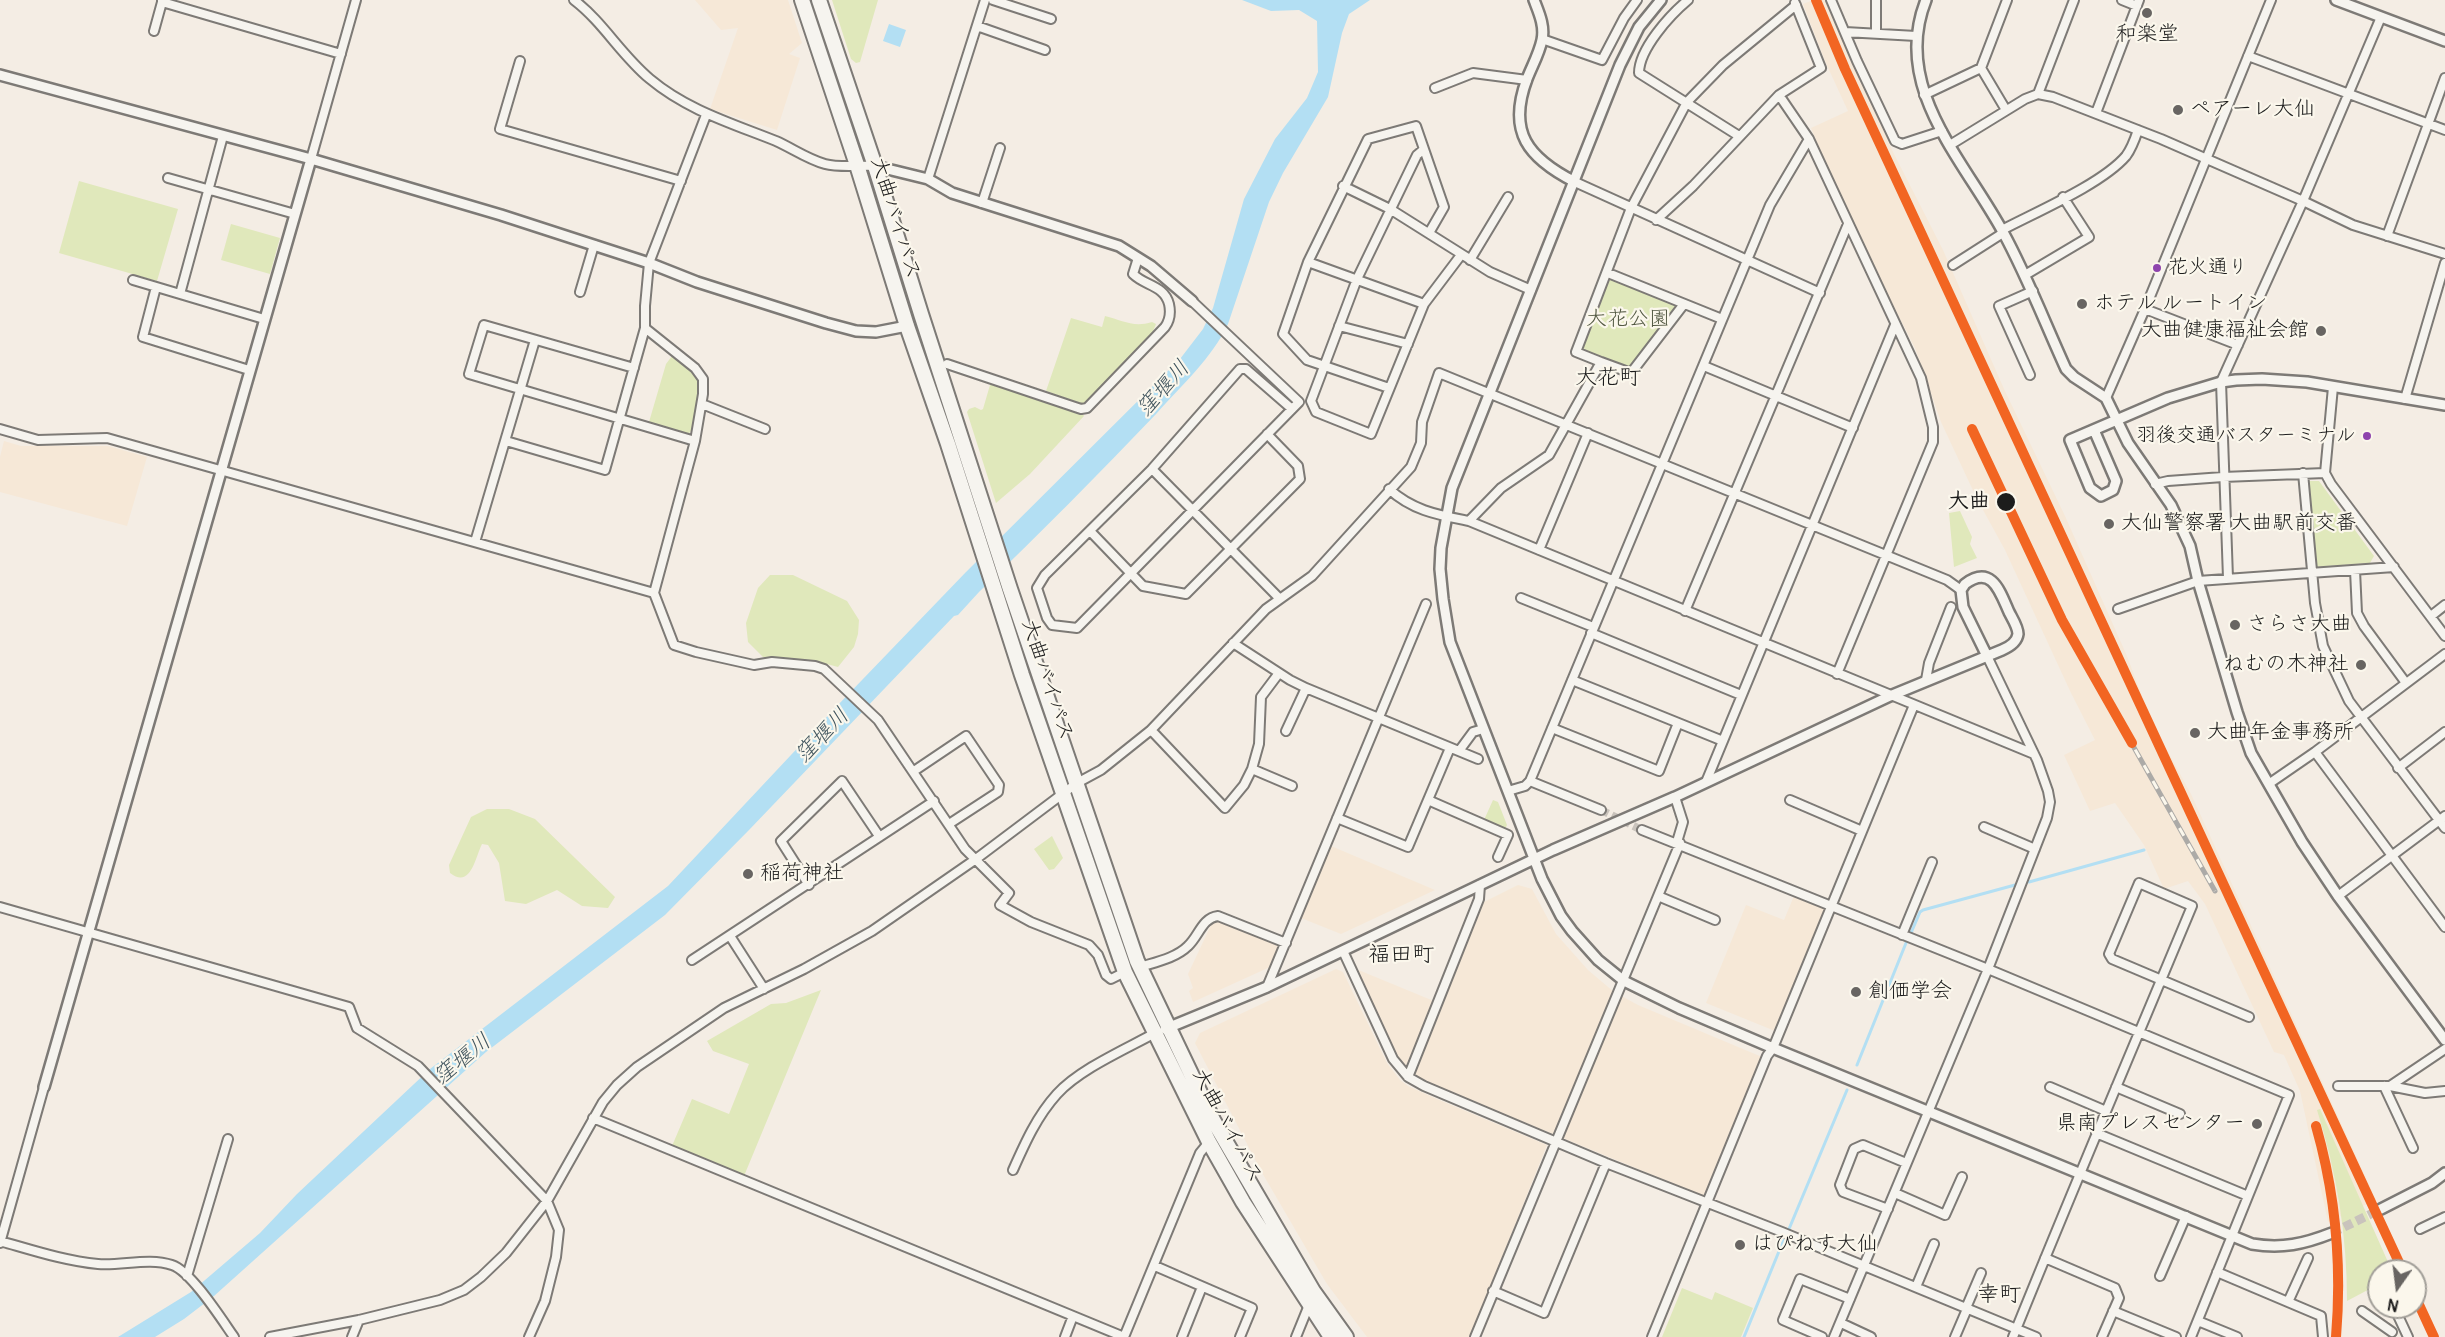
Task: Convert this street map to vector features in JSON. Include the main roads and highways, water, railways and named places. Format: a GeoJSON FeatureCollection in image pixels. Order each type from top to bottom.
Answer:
{"type":"FeatureCollection","features":[{"type":"Feature","properties":{"kind":"highway","name":"大曲バイパス"},"geometry":{"type":"LineString","coordinates":[[802,0],[1062,794],[1125,972],[1313,1291],[1346,1337]]}},
{"type":"Feature","properties":{"kind":"highway","name":"大曲バイパス"},"geometry":{"type":"LineString","coordinates":[[819,0],[875,166],[1010,589],[1161,1030],[1209,1142],[1243,1202],[1331,1337]]}},
{"type":"Feature","properties":{"kind":"water","name":"窪堰川"},"geometry":{"type":"Polygon","coordinates":[[[1242,0],[1370,0],[1349,14],[1342,33],[1328,97],[1283,173],[1269,202],[1228,324],[1214,348],[1196,371],[1113,459],[958,615],[954,616],[665,915],[486,1052],[214,1296],[155,1337],[118,1337],[191,1292],[260,1233],[297,1194],[430,1069],[668,886],[966,572],[1180,359],[1203,329],[1213,308],[1244,199],[1275,139],[1307,98],[1318,72],[1317,21],[1299,10],[1271,11],[1242,0]]]}},
{"type":"Feature","properties":{"kind":"water"},"geometry":{"type":"Polygon","coordinates":[[[889,24],[906,30],[900,47],[883,41],[889,24]]]}},
{"type":"Feature","properties":{"kind":"waterway"},"geometry":{"type":"LineString","coordinates":[[2029,882],[2144,850]]}},
{"type":"Feature","properties":{"kind":"waterway"},"geometry":{"type":"LineString","coordinates":[[1911,933],[1923,910],[2015,885]]}},
{"type":"Feature","properties":{"kind":"waterway"},"geometry":{"type":"LineString","coordinates":[[1857,1065],[1906,943]]}},
{"type":"Feature","properties":{"kind":"waterway"},"geometry":{"type":"LineString","coordinates":[[1789,1229],[1847,1090]]}},
{"type":"Feature","properties":{"kind":"waterway"},"geometry":{"type":"LineString","coordinates":[[1744,1337],[1784,1239]]}},
{"type":"Feature","properties":{"kind":"tunnel"},"geometry":{"type":"LineString","coordinates":[[1601,810],[1642,830]]}},
{"type":"Feature","properties":{"kind":"tunnel"},"geometry":{"type":"LineString","coordinates":[[2332,1233],[2381,1209]]}},
{"type":"Feature","properties":{"kind":"railway"},"geometry":{"type":"LineString","coordinates":[[1972,429],[2062,620],[2215,891]]}},
{"type":"Feature","properties":{"kind":"place","name":"和楽堂"},"geometry":{"type":"Point","coordinates":[2147,13]}},
{"type":"Feature","properties":{"kind":"place","name":"ペアーレ大仙"},"geometry":{"type":"Point","coordinates":[2178,110]}},
{"type":"Feature","properties":{"kind":"place","name":"花火通り"},"geometry":{"type":"Point","coordinates":[2157,268]}},
{"type":"Feature","properties":{"kind":"place","name":"ホテル ルートイン"},"geometry":{"type":"Point","coordinates":[2082,304]}},
{"type":"Feature","properties":{"kind":"place","name":"大曲健康福祉会館"},"geometry":{"type":"Point","coordinates":[2321,331]}},
{"type":"Feature","properties":{"kind":"place","name":"羽後交通バスターミナル"},"geometry":{"type":"Point","coordinates":[2367,436]}},
{"type":"Feature","properties":{"kind":"place","name":"大曲"},"geometry":{"type":"Point","coordinates":[2006,502]}},
{"type":"Feature","properties":{"kind":"place","name":"大仙警察署 大曲駅前交番"},"geometry":{"type":"Point","coordinates":[2109,524]}},
{"type":"Feature","properties":{"kind":"place","name":"さらさ大曲"},"geometry":{"type":"Point","coordinates":[2235,625]}},
{"type":"Feature","properties":{"kind":"place","name":"ねむの木神社"},"geometry":{"type":"Point","coordinates":[2361,665]}},
{"type":"Feature","properties":{"kind":"place","name":"大曲年金事務所"},"geometry":{"type":"Point","coordinates":[2195,733]}},
{"type":"Feature","properties":{"kind":"place","name":"稲荷神社"},"geometry":{"type":"Point","coordinates":[748,874]}},
{"type":"Feature","properties":{"kind":"place","name":"創価学会"},"geometry":{"type":"Point","coordinates":[1856,992]}},
{"type":"Feature","properties":{"kind":"place","name":"県南プレスセンター"},"geometry":{"type":"Point","coordinates":[2257,1124]}},
{"type":"Feature","properties":{"kind":"place","name":"はぴねす大仙"},"geometry":{"type":"Point","coordinates":[1740,1245]}},
{"type":"Feature","properties":{"kind":"district","name":"大花町"},"geometry":{"type":"Point","coordinates":[1608,378]}},
{"type":"Feature","properties":{"kind":"district","name":"福田町"},"geometry":{"type":"Point","coordinates":[1401,955]}},
{"type":"Feature","properties":{"kind":"district","name":"幸町"},"geometry":{"type":"Point","coordinates":[1999,1295]}},
{"type":"Feature","properties":{"kind":"park label","name":"大花公園"},"geometry":{"type":"Point","coordinates":[1628,320]}}]}
